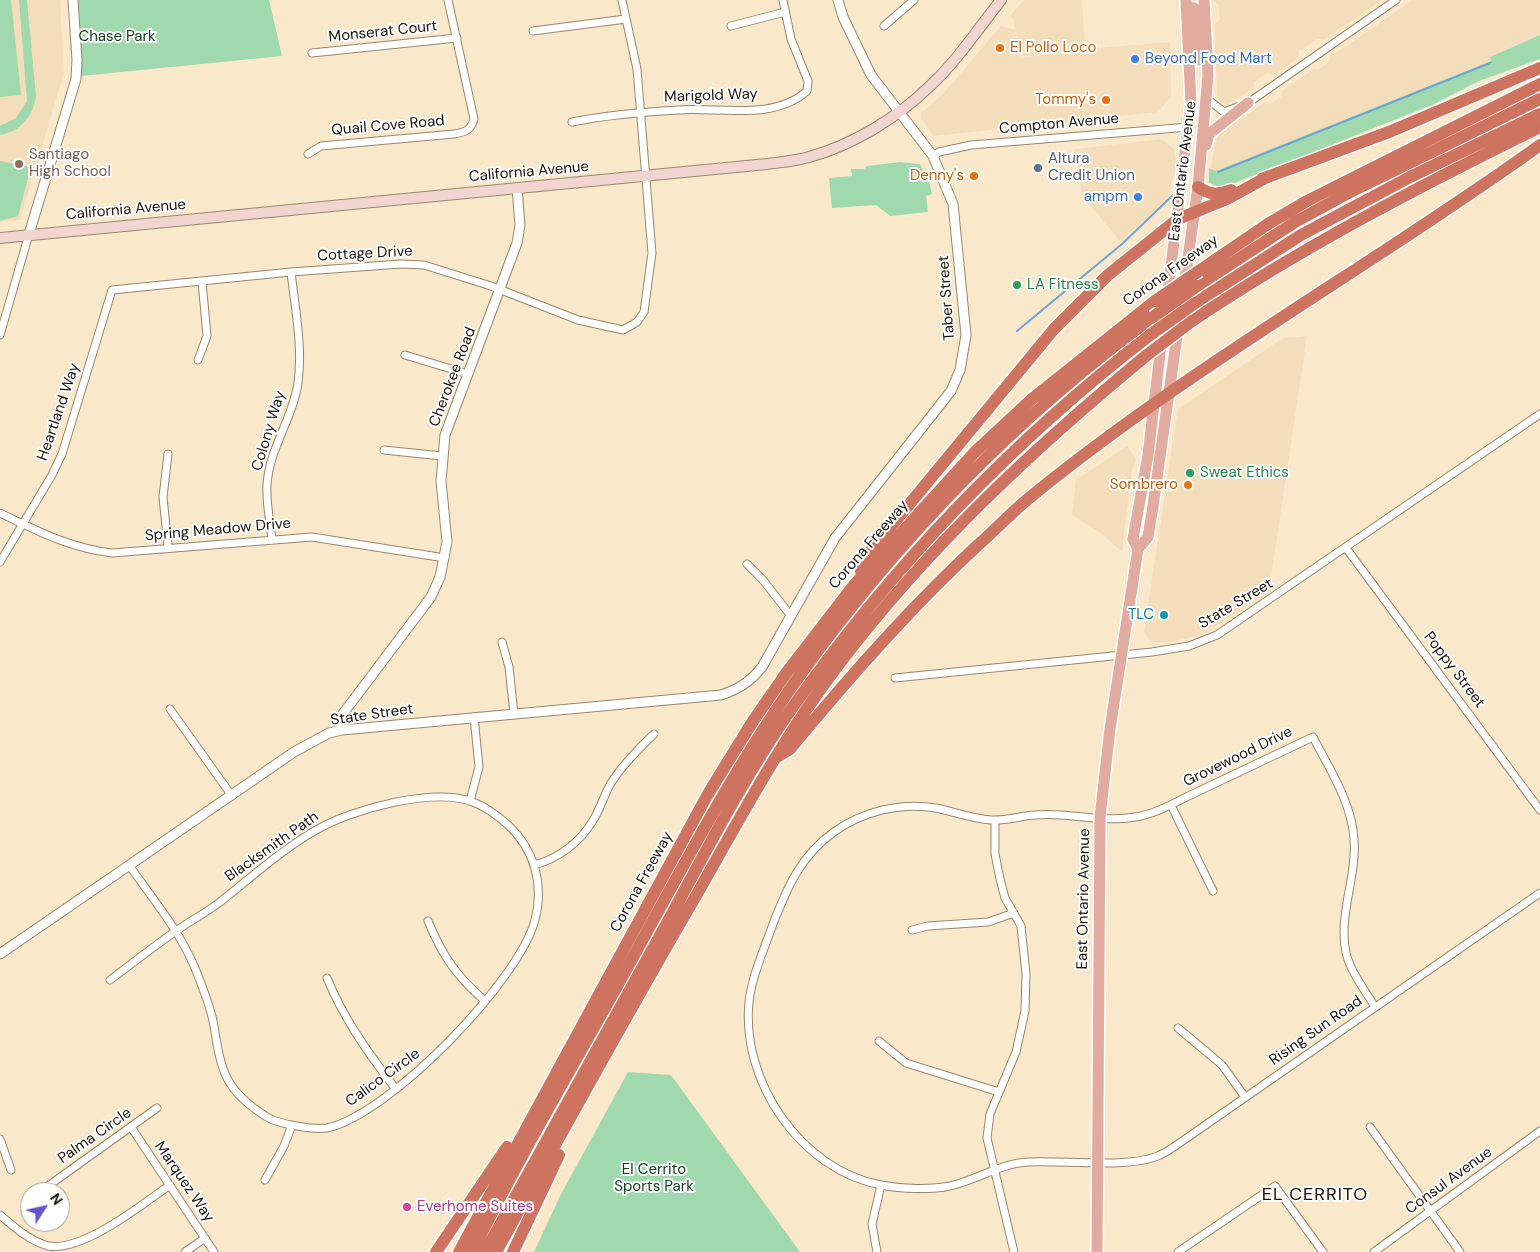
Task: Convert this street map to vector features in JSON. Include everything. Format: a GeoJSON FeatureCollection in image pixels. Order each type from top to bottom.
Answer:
{"type":"FeatureCollection","features":[{"type":"Feature","properties":{"kind":"highway"},"geometry":{"type":"LineString","coordinates":[[1198,187],[1207,193],[1219,195],[1389,132],[1540,68]]}},
{"type":"Feature","properties":{"kind":"highway","name":"Corona Freeway"},"geometry":{"type":"LineString","coordinates":[[459,1252],[713,786],[753,721],[787,672],[854,584],[981,446],[1032,399],[1155,301],[1268,224],[1307,201],[1540,84]]}},
{"type":"Feature","properties":{"kind":"highway"},"geometry":{"type":"LineString","coordinates":[[472,1252],[702,831],[748,755],[800,676],[859,598],[909,540],[993,452],[1082,372],[1153,317],[1197,286],[1295,222],[1540,99]]}},
{"type":"Feature","properties":{"kind":"highway"},"geometry":{"type":"LineString","coordinates":[[486,1252],[741,789],[804,692],[881,591],[968,494],[1056,412],[1150,335],[1195,302],[1318,226],[1444,160],[1540,114]]}},
{"type":"Feature","properties":{"kind":"highway"},"geometry":{"type":"LineString","coordinates":[[496,1252],[602,1060],[775,758],[852,647],[951,531],[1032,453],[1147,354],[1192,321],[1261,275],[1358,219],[1540,127]]}},
{"type":"Feature","properties":{"kind":"highway"},"geometry":{"type":"LineString","coordinates":[[775,758],[790,748],[853,672],[941,580],[1027,499],[1168,392],[1421,228],[1540,145]]}},
{"type":"Feature","properties":{"kind":"highway"},"geometry":{"type":"LineString","coordinates":[[854,584],[869,553],[1054,329],[1108,275],[1178,219],[1227,199],[1269,176]]}},
{"type":"Feature","properties":{"kind":"highway"},"geometry":{"type":"LineString","coordinates":[[436,1252],[498,1163],[573,1041]]}},
{"type":"Feature","properties":{"kind":"highway"},"geometry":{"type":"LineString","coordinates":[[513,1252],[602,1060]]}},
{"type":"Feature","properties":{"kind":"highway"},"geometry":{"type":"LineString","coordinates":[[468,1252],[481,1234]]}},
{"type":"Feature","properties":{"kind":"main road","name":"California Avenue"},"geometry":{"type":"LineString","coordinates":[[0,238],[646,176],[808,158],[838,148],[870,132],[930,86],[1001,0]]}},
{"type":"Feature","properties":{"kind":"main road","name":"East Ontario Avenue"},"geometry":{"type":"LineString","coordinates":[[1138,549],[1148,537],[1201,163],[1207,96],[1204,0]]}},
{"type":"Feature","properties":{"kind":"main road","name":"East Ontario Avenue"},"geometry":{"type":"LineString","coordinates":[[1097,1252],[1100,817],[1110,729],[1138,549],[1134,539],[1145,473],[1191,103],[1186,3]]}},
{"type":"Feature","properties":{"kind":"main road"},"geometry":{"type":"LineString","coordinates":[[1186,3],[1197,11],[1200,68],[1202,84],[1207,96]]}},
{"type":"Feature","properties":{"kind":"main road"},"geometry":{"type":"LineString","coordinates":[[1201,163],[1209,134],[1248,103]]}},
{"type":"Feature","properties":{"kind":"main road"},"geometry":{"type":"LineString","coordinates":[[1188,127],[1197,135],[1189,201],[1194,212]]}},
{"type":"Feature","properties":{"kind":"main road"},"geometry":{"type":"LineString","coordinates":[[1145,473],[1146,499],[1153,506]]}},
{"type":"Feature","properties":{"kind":"street"},"geometry":{"type":"LineString","coordinates":[[0,335],[76,79],[77,60],[73,0]]}},
{"type":"Feature","properties":{"kind":"street"},"geometry":{"type":"LineString","coordinates":[[448,0],[457,38]]}},
{"type":"Feature","properties":{"kind":"street"},"geometry":{"type":"LineString","coordinates":[[622,0],[637,69],[646,176]]}},
{"type":"Feature","properties":{"kind":"street"},"geometry":{"type":"LineString","coordinates":[[731,26],[785,12],[783,0]]}},
{"type":"Feature","properties":{"kind":"street","name":"Taber Street"},"geometry":{"type":"LineString","coordinates":[[751,681],[762,667],[835,538],[951,391],[960,370],[965,326],[955,216],[948,188],[933,156],[871,75],[843,17],[838,0]]}},
{"type":"Feature","properties":{"kind":"street"},"geometry":{"type":"LineString","coordinates":[[884,26],[914,0]]}},
{"type":"Feature","properties":{"kind":"street"},"geometry":{"type":"LineString","coordinates":[[1207,96],[1224,112],[1248,103],[1396,0]]}},
{"type":"Feature","properties":{"kind":"street","name":"Marigold Way"},"geometry":{"type":"LineString","coordinates":[[572,122],[700,108],[752,110],[785,104],[799,98],[807,91],[808,81],[791,39],[785,12]]}},
{"type":"Feature","properties":{"kind":"street"},"geometry":{"type":"LineString","coordinates":[[534,31],[626,19]]}},
{"type":"Feature","properties":{"kind":"street","name":"Monserat Court"},"geometry":{"type":"LineString","coordinates":[[312,53],[457,38]]}},
{"type":"Feature","properties":{"kind":"street","name":"Quail Cove Road"},"geometry":{"type":"LineString","coordinates":[[308,154],[321,146],[454,134],[465,132],[472,128],[474,119],[457,38]]}},
{"type":"Feature","properties":{"kind":"street","name":"Compton Avenue"},"geometry":{"type":"LineString","coordinates":[[933,156],[939,152],[971,145],[1188,127]]}},
{"type":"Feature","properties":{"kind":"street","name":"Cottage Drive"},"geometry":{"type":"LineString","coordinates":[[112,290],[291,272],[400,264],[424,265],[500,290],[578,320],[623,330],[637,322],[644,312],[652,253],[646,176]]}},
{"type":"Feature","properties":{"kind":"street","name":"Cherokee Road"},"geometry":{"type":"LineString","coordinates":[[342,730],[342,715],[430,598],[445,558],[448,531],[441,481],[445,435],[517,243],[520,225],[517,188]]}},
{"type":"Feature","properties":{"kind":"street","name":"Colony Way"},"geometry":{"type":"LineString","coordinates":[[272,539],[267,485],[275,451],[293,404],[298,382],[300,356],[291,272]]}},
{"type":"Feature","properties":{"kind":"street"},"geometry":{"type":"LineString","coordinates":[[198,360],[207,336],[202,281]]}},
{"type":"Feature","properties":{"kind":"street","name":"Heartland Way"},"geometry":{"type":"LineString","coordinates":[[0,562],[52,475],[62,454],[112,290]]}},
{"type":"Feature","properties":{"kind":"street"},"geometry":{"type":"LineString","coordinates":[[405,355],[468,374]]}},
{"type":"Feature","properties":{"kind":"street","name":"State Street"},"geometry":{"type":"LineString","coordinates":[[895,678],[1122,655],[1189,646],[1217,635],[1540,414]]}},
{"type":"Feature","properties":{"kind":"street"},"geometry":{"type":"LineString","coordinates":[[384,450],[442,456]]}},
{"type":"Feature","properties":{"kind":"street"},"geometry":{"type":"LineString","coordinates":[[168,454],[163,497],[168,547]]}},
{"type":"Feature","properties":{"kind":"street","name":"Spring Meadow Drive"},"geometry":{"type":"LineString","coordinates":[[0,513],[65,544],[88,550],[112,553],[168,547],[312,537],[445,558]]}},
{"type":"Feature","properties":{"kind":"street","name":"Poppy Street"},"geometry":{"type":"LineString","coordinates":[[1346,548],[1540,810]]}},
{"type":"Feature","properties":{"kind":"street"},"geometry":{"type":"LineString","coordinates":[[747,564],[763,580],[791,616]]}},
{"type":"Feature","properties":{"kind":"street"},"geometry":{"type":"LineString","coordinates":[[502,642],[509,667],[514,714]]}},
{"type":"Feature","properties":{"kind":"street","name":"State Street"},"geometry":{"type":"LineString","coordinates":[[0,954],[294,752],[329,733],[342,730],[474,717],[721,695],[739,689],[751,681]]}},
{"type":"Feature","properties":{"kind":"street"},"geometry":{"type":"LineString","coordinates":[[170,709],[232,796]]}},
{"type":"Feature","properties":{"kind":"street"},"geometry":{"type":"LineString","coordinates":[[470,801],[479,767],[474,717]]}},
{"type":"Feature","properties":{"kind":"street"},"geometry":{"type":"LineString","coordinates":[[534,864],[563,852],[579,839],[592,822],[610,785],[627,760],[654,734]]}},
{"type":"Feature","properties":{"kind":"street","name":"Grovewood Drive"},"geometry":{"type":"LineString","coordinates":[[881,1185],[844,1171],[802,1142],[770,1101],[752,1053],[749,1029],[749,1003],[756,969],[788,886],[816,845],[838,829],[861,817],[887,808],[909,806],[935,808],[974,818],[995,820],[1035,815],[1134,818],[1170,804],[1313,737],[1347,806],[1352,822],[1354,857],[1344,924],[1346,953],[1356,977],[1375,1007]]}},
{"type":"Feature","properties":{"kind":"street","name":"Blacksmith Path"},"geometry":{"type":"LineString","coordinates":[[110,980],[176,931],[220,902],[266,865],[311,834],[346,816],[376,806],[412,800],[442,798],[470,801],[501,818],[517,833],[527,846],[534,864]]}},
{"type":"Feature","properties":{"kind":"street"},"geometry":{"type":"LineString","coordinates":[[1170,804],[1213,891]]}},
{"type":"Feature","properties":{"kind":"street"},"geometry":{"type":"LineString","coordinates":[[995,820],[995,854],[1000,879],[1005,898],[1021,926],[1026,974],[1025,1011],[1016,1052],[990,1114],[987,1138],[1011,1232],[1014,1252]]}},
{"type":"Feature","properties":{"kind":"street","name":"Calico Circle"},"geometry":{"type":"LineString","coordinates":[[129,865],[176,931],[194,966],[214,1024],[216,1049],[222,1070],[234,1088],[251,1106],[271,1120],[292,1125],[325,1128],[355,1118],[439,1053],[464,1028],[510,968],[534,922],[539,896],[534,864]]}},
{"type":"Feature","properties":{"kind":"street","name":"Rising Sun Road"},"geometry":{"type":"LineString","coordinates":[[881,1185],[924,1188],[950,1186],[994,1170],[1024,1162],[1129,1162],[1158,1156],[1540,892]]}},
{"type":"Feature","properties":{"kind":"street"},"geometry":{"type":"LineString","coordinates":[[912,930],[928,926],[988,922],[1014,913]]}},
{"type":"Feature","properties":{"kind":"street"},"geometry":{"type":"LineString","coordinates":[[428,922],[438,944],[460,978],[484,1000]]}},
{"type":"Feature","properties":{"kind":"street"},"geometry":{"type":"LineString","coordinates":[[327,978],[337,1003],[365,1050],[395,1088]]}},
{"type":"Feature","properties":{"kind":"street"},"geometry":{"type":"LineString","coordinates":[[1178,1028],[1222,1066],[1245,1097]]}},
{"type":"Feature","properties":{"kind":"street"},"geometry":{"type":"LineString","coordinates":[[879,1041],[906,1063],[999,1092]]}},
{"type":"Feature","properties":{"kind":"street","name":"Palma Circle"},"geometry":{"type":"LineString","coordinates":[[54,1182],[157,1108]]}},
{"type":"Feature","properties":{"kind":"street"},"geometry":{"type":"LineString","coordinates":[[265,1180],[284,1146],[292,1125]]}},
{"type":"Feature","properties":{"kind":"street","name":"Marquez Way"},"geometry":{"type":"LineString","coordinates":[[130,1127],[214,1252]]}},
{"type":"Feature","properties":{"kind":"street"},"geometry":{"type":"LineString","coordinates":[[1370,1127],[1460,1252]]}},
{"type":"Feature","properties":{"kind":"street","name":"Consul Avenue"},"geometry":{"type":"LineString","coordinates":[[1374,1252],[1540,1131]]}},
{"type":"Feature","properties":{"kind":"street"},"geometry":{"type":"LineString","coordinates":[[0,1139],[11,1170]]}},
{"type":"Feature","properties":{"kind":"street"},"geometry":{"type":"LineString","coordinates":[[0,1215],[35,1241],[50,1247],[65,1248],[88,1241],[170,1185]]}},
{"type":"Feature","properties":{"kind":"street"},"geometry":{"type":"LineString","coordinates":[[877,1252],[872,1224],[881,1185]]}},
{"type":"Feature","properties":{"kind":"street"},"geometry":{"type":"LineString","coordinates":[[1178,1252],[1275,1186],[1323,1252]]}},
{"type":"Feature","properties":{"kind":"street"},"geometry":{"type":"LineString","coordinates":[[184,1252],[205,1238]]}},
{"type":"Feature","properties":{"kind":"shaded area","name":"Santiago High School"},"geometry":{"type":"Polygon","coordinates":[[[0,0],[60,0],[64,73],[20,220],[0,222],[0,0]]]}},
{"type":"Feature","properties":{"kind":"shaded area"},"geometry":{"type":"Polygon","coordinates":[[[1024,0],[1082,0],[1085,49],[1170,42],[1171,97],[1158,112],[934,136],[921,119],[921,113],[943,94],[1001,26],[1015,30],[1021,58],[1071,51],[1022,57],[1013,19],[1010,16],[1024,0]]]}},
{"type":"Feature","properties":{"kind":"shaded area"},"geometry":{"type":"Polygon","coordinates":[[[1213,0],[1382,0],[1325,39],[1317,39],[1299,51],[1299,57],[1274,75],[1267,73],[1254,82],[1253,89],[1226,105],[1219,100],[1217,94],[1214,25],[1220,19],[1219,5],[1213,0]]]}},
{"type":"Feature","properties":{"kind":"shaded area"},"geometry":{"type":"Polygon","coordinates":[[[1413,0],[1540,0],[1540,35],[1490,57],[1492,60],[1216,171],[1211,168],[1215,143],[1219,134],[1265,102],[1272,103],[1282,96],[1283,90],[1314,69],[1318,70],[1329,62],[1330,57],[1413,0]]]}},
{"type":"Feature","properties":{"kind":"shaded area"},"geometry":{"type":"Polygon","coordinates":[[[1162,139],[1174,149],[1176,165],[1168,198],[1120,241],[1082,196],[1075,149],[1162,139]]]}},
{"type":"Feature","properties":{"kind":"shaded area"},"geometry":{"type":"Polygon","coordinates":[[[1307,336],[1269,591],[1204,634],[1172,642],[1151,642],[1144,632],[1178,409],[1283,338],[1307,336]]]}},
{"type":"Feature","properties":{"kind":"shaded area"},"geometry":{"type":"Polygon","coordinates":[[[1127,446],[1136,459],[1132,470],[1122,552],[1101,533],[1072,515],[1076,480],[1127,446]]]}},
{"type":"Feature","properties":{"kind":"green space"},"geometry":{"type":"Polygon","coordinates":[[[0,0],[11,0],[21,95],[0,97],[0,0]]]}},
{"type":"Feature","properties":{"kind":"green space"},"geometry":{"type":"Polygon","coordinates":[[[19,0],[27,0],[36,96],[32,110],[25,122],[14,130],[0,135],[0,126],[16,118],[27,101],[19,0]]]}},
{"type":"Feature","properties":{"kind":"green space","name":"Chase Park"},"geometry":{"type":"Polygon","coordinates":[[[77,0],[269,0],[282,56],[81,76],[77,0]]]}},
{"type":"Feature","properties":{"kind":"green space"},"geometry":{"type":"Polygon","coordinates":[[[1540,35],[1540,59],[1479,81],[1432,105],[1222,188],[1209,183],[1209,168],[1216,171],[1491,61],[1490,57],[1540,35]]]}},
{"type":"Feature","properties":{"kind":"green space"},"geometry":{"type":"Polygon","coordinates":[[[0,161],[31,167],[18,216],[0,221],[0,161]]]}},
{"type":"Feature","properties":{"kind":"green space"},"geometry":{"type":"Polygon","coordinates":[[[900,162],[920,164],[929,181],[932,194],[926,196],[928,212],[890,216],[876,205],[832,208],[829,178],[852,176],[851,169],[864,169],[867,166],[900,162]]]}},
{"type":"Feature","properties":{"kind":"green space","name":"El Cerrito Sports Park"},"geometry":{"type":"Polygon","coordinates":[[[628,1072],[671,1075],[800,1252],[534,1252],[560,1196],[628,1072]]]}},
{"type":"Feature","properties":{"kind":"waterway"},"geometry":{"type":"LineString","coordinates":[[1218,172],[1490,63]]}},
{"type":"Feature","properties":{"kind":"waterway"},"geometry":{"type":"LineString","coordinates":[[1017,331],[1122,244],[1173,195]]}},
{"type":"Feature","properties":{"kind":"place","name":"El Pollo Loco"},"geometry":{"type":"Point","coordinates":[1000,48]}},
{"type":"Feature","properties":{"kind":"place","name":"Beyond Food Mart"},"geometry":{"type":"Point","coordinates":[1135,59]}},
{"type":"Feature","properties":{"kind":"place","name":"Tommy's"},"geometry":{"type":"Point","coordinates":[1106,100]}},
{"type":"Feature","properties":{"kind":"place","name":"Santiago High School"},"geometry":{"type":"Point","coordinates":[19,164]}},
{"type":"Feature","properties":{"kind":"place","name":"Altura Credit Union"},"geometry":{"type":"Point","coordinates":[1038,168]}},
{"type":"Feature","properties":{"kind":"place","name":"Denny's"},"geometry":{"type":"Point","coordinates":[974,176]}},
{"type":"Feature","properties":{"kind":"place","name":"ampm"},"geometry":{"type":"Point","coordinates":[1138,197]}},
{"type":"Feature","properties":{"kind":"place","name":"LA Fitness"},"geometry":{"type":"Point","coordinates":[1017,285]}},
{"type":"Feature","properties":{"kind":"place","name":"Sweat Ethics"},"geometry":{"type":"Point","coordinates":[1190,473]}},
{"type":"Feature","properties":{"kind":"place","name":"Sombrero"},"geometry":{"type":"Point","coordinates":[1188,485]}},
{"type":"Feature","properties":{"kind":"place","name":"TLC"},"geometry":{"type":"Point","coordinates":[1164,615]}},
{"type":"Feature","properties":{"kind":"place","name":"Everhome Suites"},"geometry":{"type":"Point","coordinates":[407,1207]}},
{"type":"Feature","properties":{"kind":"district","name":"EL CERRITO"},"geometry":{"type":"Point","coordinates":[1315,1195]}}]}
